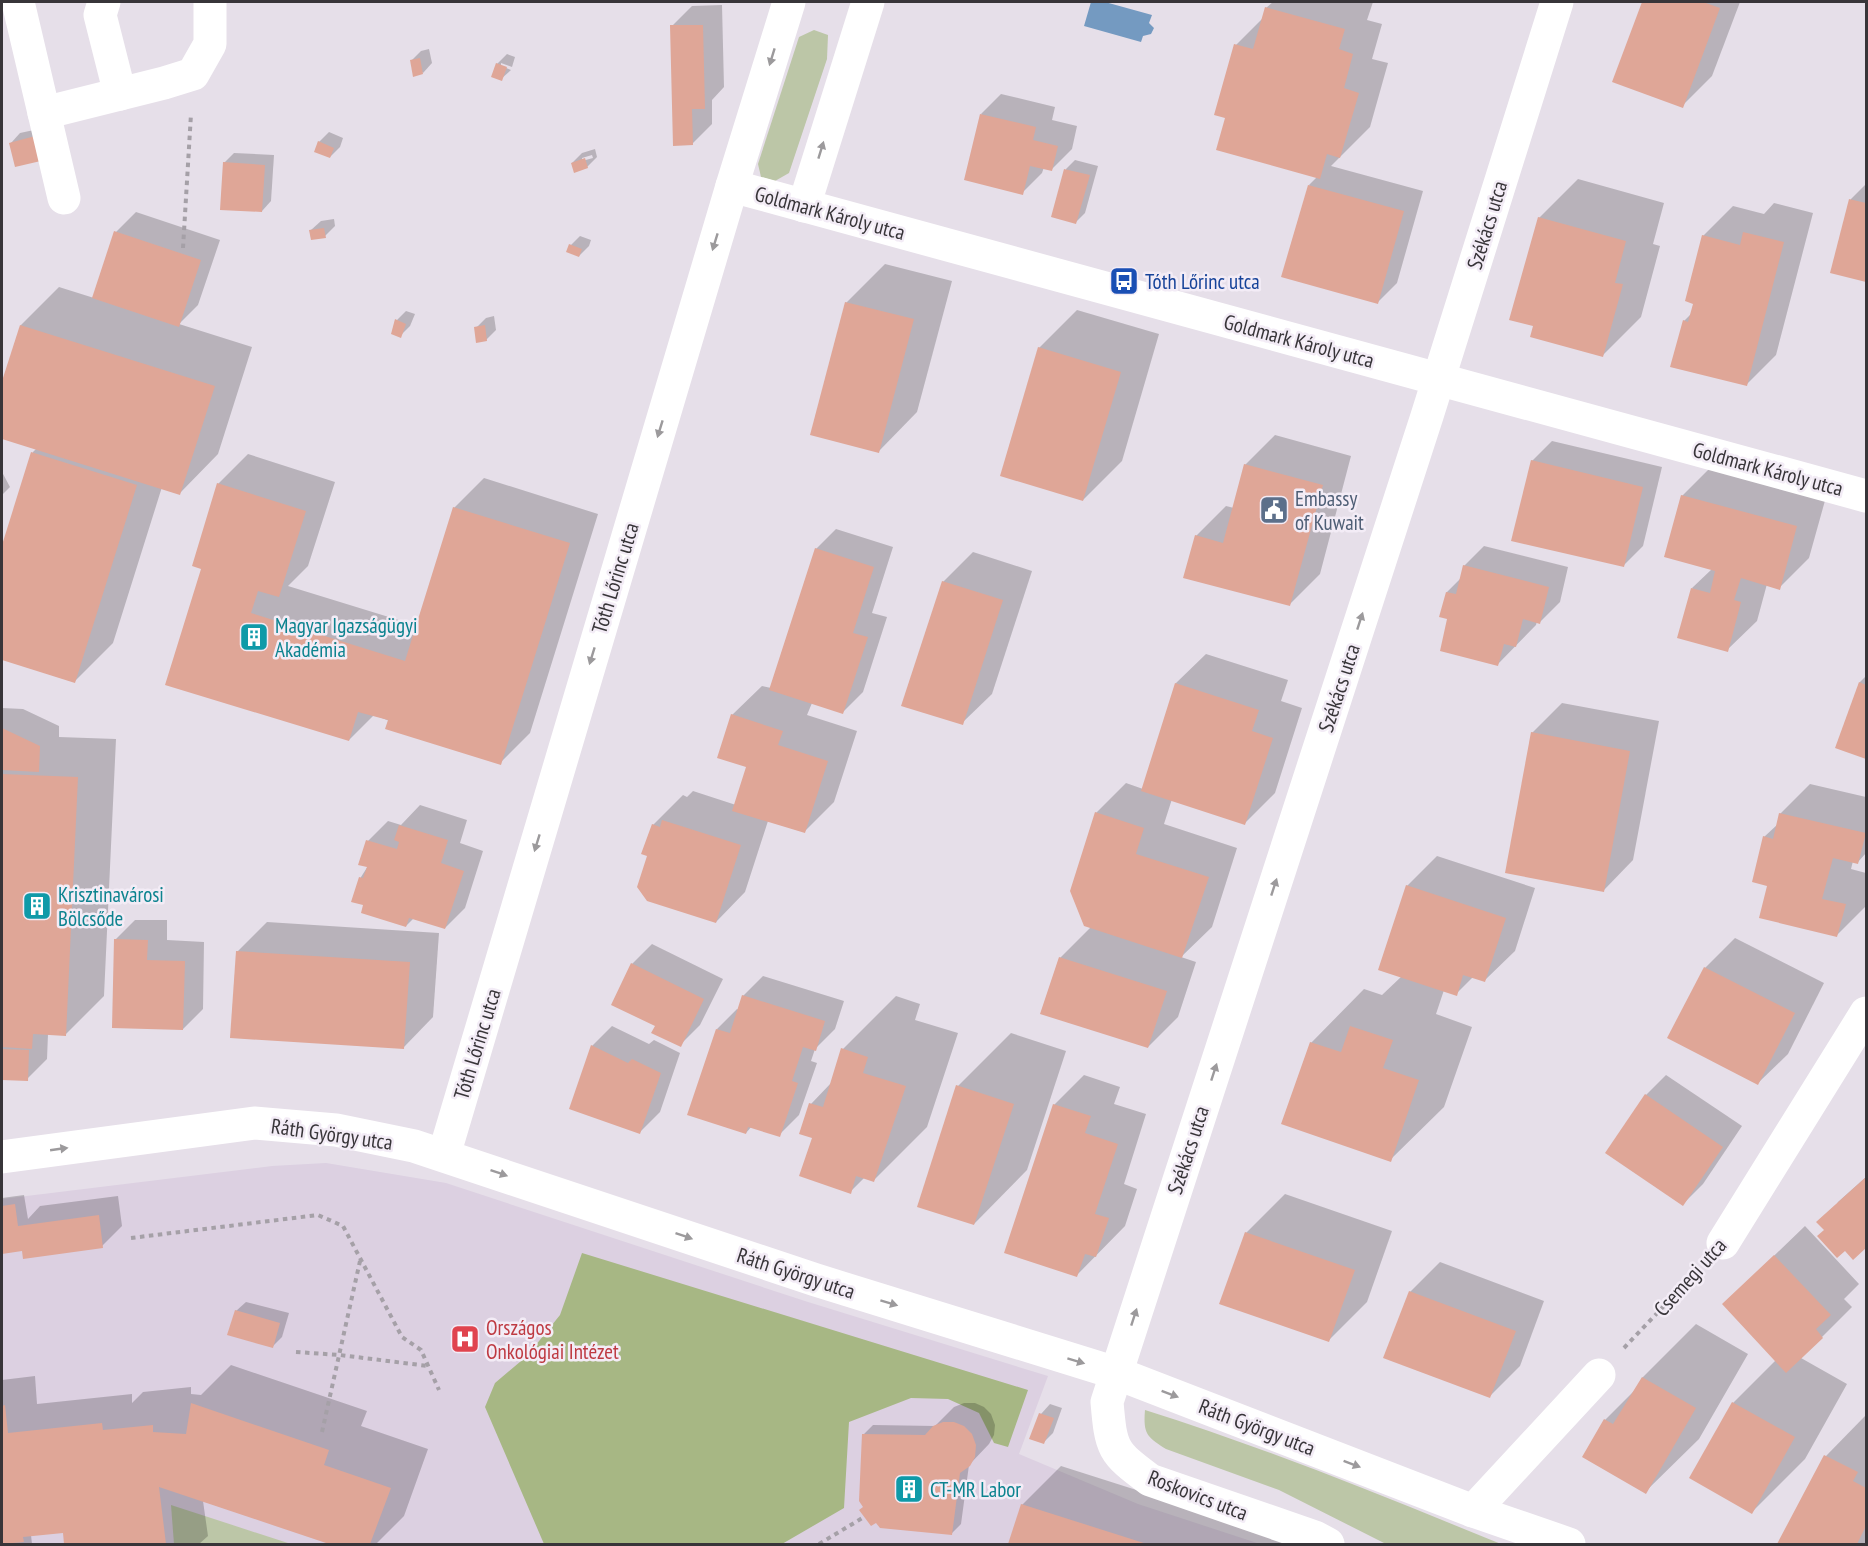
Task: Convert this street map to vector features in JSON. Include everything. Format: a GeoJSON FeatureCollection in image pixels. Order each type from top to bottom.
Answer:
{"type":"FeatureCollection","features":[{"type":"Feature","properties":{"kind":"street"},"geometry":{"type":"LineString","coordinates":[[18,2],[64,198]]}},
{"type":"Feature","properties":{"kind":"street"},"geometry":{"type":"LineString","coordinates":[[104,2],[100,15],[120,94]]}},
{"type":"Feature","properties":{"kind":"street"},"geometry":{"type":"LineString","coordinates":[[44,113],[193,74],[210,44],[210,2]]}},
{"type":"Feature","properties":{"kind":"street","name":"Tóth Lőrinc utca"},"geometry":{"type":"LineString","coordinates":[[444,1155],[732,186],[789,2]]}},
{"type":"Feature","properties":{"kind":"street","name":"Székács utca"},"geometry":{"type":"LineString","coordinates":[[1116,1373],[1557,2]]}},
{"type":"Feature","properties":{"kind":"street"},"geometry":{"type":"LineString","coordinates":[[804,206],[863,3]]}},
{"type":"Feature","properties":{"kind":"street","name":"Goldmark Károly utca"},"geometry":{"type":"LineString","coordinates":[[732,186],[1438,377],[1866,496]]}},
{"type":"Feature","properties":{"kind":"street","name":"Csemegi utca"},"geometry":{"type":"LineString","coordinates":[[1723,1243],[1866,1013]]}},
{"type":"Feature","properties":{"kind":"street","name":"Ráth György utca"},"geometry":{"type":"LineString","coordinates":[[2,1157],[254,1124],[336,1130],[414,1146],[816,1280],[1116,1373],[1473,1511],[1569,1545]]}},
{"type":"Feature","properties":{"kind":"street","name":"Roskovics utca"},"geometry":{"type":"LineString","coordinates":[[1116,1373],[1107,1402],[1110,1434],[1115,1449],[1130,1465],[1150,1480],[1315,1537],[1328,1545]]}},
{"type":"Feature","properties":{"kind":"street"},"geometry":{"type":"LineString","coordinates":[[1473,1511],[1599,1375]]}},
{"type":"Feature","properties":{"kind":"path"},"geometry":{"type":"LineString","coordinates":[[183,248],[193,74]]}},
{"type":"Feature","properties":{"kind":"path"},"geometry":{"type":"LineString","coordinates":[[131,1238],[318,1215],[343,1226],[402,1337],[421,1350],[439,1390]]}},
{"type":"Feature","properties":{"kind":"path","name":"Csemegi utca"},"geometry":{"type":"LineString","coordinates":[[1599,1375],[1723,1243]]}},
{"type":"Feature","properties":{"kind":"path"},"geometry":{"type":"LineString","coordinates":[[322,1432],[360,1261]]}},
{"type":"Feature","properties":{"kind":"path"},"geometry":{"type":"LineString","coordinates":[[296,1352],[429,1366]]}},
{"type":"Feature","properties":{"kind":"path"},"geometry":{"type":"LineString","coordinates":[[819,1545],[864,1517]]}},
{"type":"Feature","properties":{"kind":"shaded area","name":"Országos Onkológiai Intézet"},"geometry":{"type":"Polygon","coordinates":[[[326,1163],[446,1183],[808,1302],[1048,1376],[1019,1454],[1138,1504],[1260,1544],[2,1544],[2,1199],[272,1166],[326,1163]]]}},
{"type":"Feature","properties":{"kind":"green space"},"geometry":{"type":"Polygon","coordinates":[[[814,30],[828,35],[827,59],[789,173],[775,181],[761,177],[758,164],[799,37],[814,30]]]}},
{"type":"Feature","properties":{"kind":"green space"},"geometry":{"type":"Polygon","coordinates":[[[582,1253],[1028,1390],[1008,1447],[994,1443],[979,1413],[948,1399],[911,1398],[849,1422],[844,1508],[782,1544],[544,1544],[485,1407],[495,1383],[527,1356],[560,1315],[582,1253]]]}},
{"type":"Feature","properties":{"kind":"green space"},"geometry":{"type":"Polygon","coordinates":[[[1145,1410],[1280,1456],[1501,1544],[1386,1544],[1279,1490],[1166,1449],[1150,1438],[1145,1425],[1145,1410]]]}},
{"type":"Feature","properties":{"kind":"green space"},"geometry":{"type":"Polygon","coordinates":[[[171,1505],[291,1544],[174,1544],[171,1505]]]}},
{"type":"Feature","properties":{"kind":"water"},"geometry":{"type":"Polygon","coordinates":[[[1091,2],[1105,2],[1152,15],[1149,23],[1154,28],[1151,34],[1143,36],[1141,42],[1084,26],[1091,2]]]}},
{"type":"Feature","properties":{"kind":"building"},"geometry":{"type":"Polygon","coordinates":[[[1642,2],[1703,2],[1720,8],[1683,108],[1612,82],[1642,2]]]}},
{"type":"Feature","properties":{"kind":"building"},"geometry":{"type":"Polygon","coordinates":[[[1265,7],[1345,29],[1339,49],[1353,54],[1344,88],[1359,93],[1340,158],[1327,154],[1320,179],[1216,150],[1225,118],[1214,115],[1234,44],[1253,49],[1265,7]]]}},
{"type":"Feature","properties":{"kind":"building"},"geometry":{"type":"Polygon","coordinates":[[[670,25],[703,25],[705,109],[692,109],[693,145],[673,146],[670,25]]]}},
{"type":"Feature","properties":{"kind":"building"},"geometry":{"type":"Polygon","coordinates":[[[420,58],[423,74],[413,77],[410,60],[420,58]]]}},
{"type":"Feature","properties":{"kind":"building"},"geometry":{"type":"Polygon","coordinates":[[[496,63],[507,67],[502,81],[491,77],[496,63]]]}},
{"type":"Feature","properties":{"kind":"building"},"geometry":{"type":"Polygon","coordinates":[[[980,114],[1036,127],[1033,140],[1058,146],[1052,171],[1030,166],[1023,195],[964,180],[980,114]]]}},
{"type":"Feature","properties":{"kind":"building"},"geometry":{"type":"Polygon","coordinates":[[[39,135],[45,160],[15,167],[9,143],[39,135]]]}},
{"type":"Feature","properties":{"kind":"building"},"geometry":{"type":"Polygon","coordinates":[[[318,141],[334,148],[330,158],[314,152],[318,141]]]}},
{"type":"Feature","properties":{"kind":"building"},"geometry":{"type":"Polygon","coordinates":[[[585,158],[588,168],[574,173],[571,163],[585,158]]]}},
{"type":"Feature","properties":{"kind":"building"},"geometry":{"type":"Polygon","coordinates":[[[223,162],[265,165],[262,212],[220,210],[223,162]]]}},
{"type":"Feature","properties":{"kind":"building"},"geometry":{"type":"Polygon","coordinates":[[[1064,169],[1090,175],[1076,224],[1051,217],[1064,169]]]}},
{"type":"Feature","properties":{"kind":"building"},"geometry":{"type":"Polygon","coordinates":[[[1308,185],[1404,211],[1378,304],[1281,277],[1308,185]]]}},
{"type":"Feature","properties":{"kind":"building"},"geometry":{"type":"Polygon","coordinates":[[[1849,199],[1866,203],[1866,282],[1830,273],[1849,199]]]}},
{"type":"Feature","properties":{"kind":"building"},"geometry":{"type":"Polygon","coordinates":[[[1538,217],[1626,241],[1615,283],[1623,284],[1603,357],[1530,337],[1533,326],[1509,320],[1538,217]]]}},
{"type":"Feature","properties":{"kind":"building"},"geometry":{"type":"Polygon","coordinates":[[[324,228],[326,238],[311,240],[309,230],[324,228]]]}},
{"type":"Feature","properties":{"kind":"building"},"geometry":{"type":"Polygon","coordinates":[[[114,231],[201,260],[179,327],[92,298],[114,231]]]}},
{"type":"Feature","properties":{"kind":"building"},"geometry":{"type":"Polygon","coordinates":[[[1743,232],[1784,242],[1747,386],[1670,367],[1683,320],[1688,322],[1693,304],[1685,301],[1702,235],[1740,245],[1743,232]]]}},
{"type":"Feature","properties":{"kind":"building"},"geometry":{"type":"Polygon","coordinates":[[[569,244],[582,249],[579,257],[566,252],[569,244]]]}},
{"type":"Feature","properties":{"kind":"building"},"geometry":{"type":"Polygon","coordinates":[[[845,302],[914,319],[879,453],[810,435],[845,302]]]}},
{"type":"Feature","properties":{"kind":"building"},"geometry":{"type":"Polygon","coordinates":[[[395,319],[406,324],[401,338],[391,334],[395,319]]]}},
{"type":"Feature","properties":{"kind":"building"},"geometry":{"type":"Polygon","coordinates":[[[20,325],[215,386],[180,495],[2,439],[2,381],[20,325]]]}},
{"type":"Feature","properties":{"kind":"building"},"geometry":{"type":"Polygon","coordinates":[[[485,325],[487,341],[476,343],[474,327],[485,325]]]}},
{"type":"Feature","properties":{"kind":"building"},"geometry":{"type":"Polygon","coordinates":[[[1038,347],[1121,372],[1083,501],[1000,476],[1038,347]]]}},
{"type":"Feature","properties":{"kind":"building"},"geometry":{"type":"Polygon","coordinates":[[[31,452],[137,485],[75,683],[2,660],[2,545],[31,452]]]}},
{"type":"Feature","properties":{"kind":"building"},"geometry":{"type":"Polygon","coordinates":[[[1531,460],[1643,487],[1624,567],[1511,541],[1531,460]]]}},
{"type":"Feature","properties":{"kind":"building","name":"Embassy of Kuwait"},"geometry":{"type":"Polygon","coordinates":[[[1244,464],[1323,485],[1290,606],[1183,578],[1195,535],[1223,543],[1244,464]]]}},
{"type":"Feature","properties":{"kind":"building","name":"Magyar Igazságügyi Akadémia"},"geometry":{"type":"Polygon","coordinates":[[[217,483],[306,511],[279,597],[258,591],[251,613],[405,661],[453,507],[570,543],[501,765],[385,729],[388,720],[358,712],[349,741],[165,685],[201,569],[192,566],[217,483]]]}},
{"type":"Feature","properties":{"kind":"building"},"geometry":{"type":"Polygon","coordinates":[[[1681,495],[1797,526],[1780,590],[1741,578],[1734,600],[1741,602],[1728,652],[1677,638],[1691,588],[1710,593],[1715,571],[1664,557],[1681,495]]]}},
{"type":"Feature","properties":{"kind":"building"},"geometry":{"type":"Polygon","coordinates":[[[815,548],[874,567],[853,633],[868,637],[843,714],[769,690],[815,548]]]}},
{"type":"Feature","properties":{"kind":"building"},"geometry":{"type":"Polygon","coordinates":[[[1463,565],[1549,587],[1540,624],[1523,619],[1516,647],[1504,644],[1498,666],[1440,651],[1447,619],[1439,617],[1446,592],[1456,594],[1463,565]]]}},
{"type":"Feature","properties":{"kind":"building"},"geometry":{"type":"Polygon","coordinates":[[[942,581],[1003,600],[963,725],[901,706],[942,581]]]}},
{"type":"Feature","properties":{"kind":"building"},"geometry":{"type":"Polygon","coordinates":[[[1859,682],[1866,685],[1866,759],[1835,748],[1859,682]]]}},
{"type":"Feature","properties":{"kind":"building"},"geometry":{"type":"Polygon","coordinates":[[[1175,683],[1259,710],[1252,731],[1273,738],[1245,825],[1141,791],[1175,683]]]}},
{"type":"Feature","properties":{"kind":"building"},"geometry":{"type":"Polygon","coordinates":[[[731,714],[783,731],[778,745],[828,761],[805,833],[732,811],[746,767],[717,758],[731,714]]]}},
{"type":"Feature","properties":{"kind":"building"},"geometry":{"type":"Polygon","coordinates":[[[2,728],[40,746],[39,772],[2,770],[2,728]]]}},
{"type":"Feature","properties":{"kind":"building"},"geometry":{"type":"Polygon","coordinates":[[[1531,732],[1630,751],[1604,892],[1505,873],[1531,732]]]}},
{"type":"Feature","properties":{"kind":"building","name":"Krisztinavárosi Bölcsőde"},"geometry":{"type":"Polygon","coordinates":[[[2,774],[78,777],[66,1036],[33,1034],[32,1049],[2,1047],[2,774]]]}},
{"type":"Feature","properties":{"kind":"building"},"geometry":{"type":"Polygon","coordinates":[[[1095,812],[1144,828],[1136,854],[1209,877],[1182,958],[1084,926],[1070,891],[1095,812]]]}},
{"type":"Feature","properties":{"kind":"building"},"geometry":{"type":"Polygon","coordinates":[[[1779,813],[1866,833],[1858,864],[1833,858],[1822,899],[1846,904],[1837,937],[1759,918],[1767,886],[1752,882],[1763,836],[1773,839],[1779,813]]]}},
{"type":"Feature","properties":{"kind":"building"},"geometry":{"type":"Polygon","coordinates":[[[662,820],[741,845],[716,923],[647,901],[637,887],[647,856],[641,854],[652,824],[660,827],[662,820]]]}},
{"type":"Feature","properties":{"kind":"building"},"geometry":{"type":"Polygon","coordinates":[[[399,825],[448,840],[441,863],[464,871],[445,929],[409,918],[406,927],[361,913],[363,905],[351,902],[359,877],[363,878],[367,867],[358,865],[366,840],[397,849],[399,842],[394,840],[399,825]]]}},
{"type":"Feature","properties":{"kind":"building"},"geometry":{"type":"Polygon","coordinates":[[[1406,885],[1506,918],[1485,982],[1463,975],[1457,996],[1378,970],[1406,885]]]}},
{"type":"Feature","properties":{"kind":"building"},"geometry":{"type":"Polygon","coordinates":[[[114,939],[148,940],[147,960],[185,961],[183,1030],[112,1028],[114,939]]]}},
{"type":"Feature","properties":{"kind":"building"},"geometry":{"type":"Polygon","coordinates":[[[236,951],[410,962],[404,1049],[230,1038],[236,951]]]}},
{"type":"Feature","properties":{"kind":"building"},"geometry":{"type":"Polygon","coordinates":[[[1059,957],[1167,991],[1148,1048],[1040,1014],[1059,957]]]}},
{"type":"Feature","properties":{"kind":"building"},"geometry":{"type":"Polygon","coordinates":[[[631,963],[704,999],[681,1047],[651,1033],[655,1026],[611,1005],[631,963]]]}},
{"type":"Feature","properties":{"kind":"building"},"geometry":{"type":"Polygon","coordinates":[[[1704,967],[1795,1013],[1758,1085],[1667,1038],[1704,967]]]}},
{"type":"Feature","properties":{"kind":"building"},"geometry":{"type":"Polygon","coordinates":[[[742,995],[825,1021],[816,1051],[803,1047],[792,1081],[798,1083],[780,1137],[748,1127],[746,1134],[687,1115],[716,1029],[730,1033],[742,995]]]}},
{"type":"Feature","properties":{"kind":"building"},"geometry":{"type":"Polygon","coordinates":[[[1350,1026],[1393,1040],[1383,1068],[1419,1080],[1391,1162],[1281,1124],[1310,1042],[1341,1052],[1350,1026]]]}},
{"type":"Feature","properties":{"kind":"building"},"geometry":{"type":"Polygon","coordinates":[[[591,1045],[628,1063],[632,1059],[661,1073],[640,1134],[569,1109],[591,1045]]]}},
{"type":"Feature","properties":{"kind":"building"},"geometry":{"type":"Polygon","coordinates":[[[841,1048],[868,1057],[863,1073],[906,1086],[874,1182],[856,1176],[851,1194],[799,1176],[812,1138],[799,1134],[809,1103],[823,1107],[841,1048]]]}},
{"type":"Feature","properties":{"kind":"building"},"geometry":{"type":"Polygon","coordinates":[[[2,1049],[29,1050],[28,1081],[2,1080],[2,1049]]]}},
{"type":"Feature","properties":{"kind":"building"},"geometry":{"type":"Polygon","coordinates":[[[956,1085],[1014,1104],[974,1225],[917,1207],[956,1085]]]}},
{"type":"Feature","properties":{"kind":"building"},"geometry":{"type":"Polygon","coordinates":[[[1645,1094],[1723,1147],[1683,1206],[1605,1153],[1645,1094]]]}},
{"type":"Feature","properties":{"kind":"building"},"geometry":{"type":"Polygon","coordinates":[[[1053,1104],[1091,1116],[1085,1133],[1118,1144],[1095,1214],[1109,1218],[1096,1257],[1085,1254],[1077,1277],[1004,1253],[1053,1104]]]}},
{"type":"Feature","properties":{"kind":"building"},"geometry":{"type":"Polygon","coordinates":[[[1866,1177],[1866,1248],[1853,1260],[1845,1251],[1837,1258],[1817,1236],[1824,1230],[1816,1222],[1866,1177]]]}},
{"type":"Feature","properties":{"kind":"building"},"geometry":{"type":"Polygon","coordinates":[[[15,1204],[18,1226],[99,1215],[103,1248],[23,1259],[22,1251],[2,1254],[2,1206],[15,1204]]]}},
{"type":"Feature","properties":{"kind":"building"},"geometry":{"type":"Polygon","coordinates":[[[1245,1232],[1355,1270],[1329,1342],[1219,1304],[1245,1232]]]}},
{"type":"Feature","properties":{"kind":"building"},"geometry":{"type":"Polygon","coordinates":[[[1774,1255],[1831,1315],[1816,1329],[1823,1338],[1786,1373],[1722,1304],[1774,1255]]]}},
{"type":"Feature","properties":{"kind":"building"},"geometry":{"type":"Polygon","coordinates":[[[1409,1291],[1516,1331],[1490,1398],[1383,1358],[1409,1291]]]}},
{"type":"Feature","properties":{"kind":"building"},"geometry":{"type":"Polygon","coordinates":[[[235,1310],[280,1323],[273,1348],[227,1335],[235,1310]]]}},
{"type":"Feature","properties":{"kind":"building"},"geometry":{"type":"Polygon","coordinates":[[[1642,1377],[1696,1408],[1646,1494],[1582,1457],[1604,1419],[1613,1424],[1642,1377]]]}},
{"type":"Feature","properties":{"kind":"building"},"geometry":{"type":"Polygon","coordinates":[[[1732,1402],[1795,1437],[1752,1514],[1689,1478],[1732,1402]]]}},
{"type":"Feature","properties":{"kind":"building"},"geometry":{"type":"Polygon","coordinates":[[[191,1403],[329,1450],[324,1465],[391,1488],[370,1544],[329,1544],[159,1487],[166,1544],[64,1544],[63,1533],[23,1537],[24,1542],[2,1544],[2,1406],[5,1405],[8,1433],[102,1423],[103,1430],[153,1425],[153,1432],[186,1434],[191,1403]]]}},
{"type":"Feature","properties":{"kind":"building"},"geometry":{"type":"Polygon","coordinates":[[[1039,1413],[1054,1418],[1044,1444],[1029,1439],[1039,1413]]]}},
{"type":"Feature","properties":{"kind":"building","name":"CT-MR Labor"},"geometry":{"type":"Polygon","coordinates":[[[943,1422],[954,1422],[964,1426],[972,1434],[976,1445],[975,1457],[970,1466],[960,1473],[952,1535],[880,1528],[876,1523],[871,1526],[859,1510],[863,1507],[859,1501],[862,1434],[925,1435],[933,1426],[943,1422]]]}},
{"type":"Feature","properties":{"kind":"building"},"geometry":{"type":"Polygon","coordinates":[[[1824,1455],[1858,1472],[1853,1481],[1866,1488],[1866,1526],[1857,1544],[1777,1544],[1824,1455]]]}},
{"type":"Feature","properties":{"kind":"building"},"geometry":{"type":"Polygon","coordinates":[[[1021,1504],[1147,1544],[1008,1544],[1021,1504]]]}},
{"type":"Feature","properties":{"kind":"place","name":"Tóth Lőrinc utca"},"geometry":{"type":"Point","coordinates":[1124,281]}},
{"type":"Feature","properties":{"kind":"place","name":"Embassy of Kuwait"},"geometry":{"type":"Point","coordinates":[1274,510]}},
{"type":"Feature","properties":{"kind":"place","name":"Magyar Igazságügyi Akadémia"},"geometry":{"type":"Point","coordinates":[254,637]}},
{"type":"Feature","properties":{"kind":"place","name":"Krisztinavárosi Bölcsőde"},"geometry":{"type":"Point","coordinates":[37,906]}},
{"type":"Feature","properties":{"kind":"place","name":"Országos Onkológiai Intézet"},"geometry":{"type":"Point","coordinates":[465,1339]}},
{"type":"Feature","properties":{"kind":"place","name":"CT-MR Labor"},"geometry":{"type":"Point","coordinates":[909,1489]}}]}
